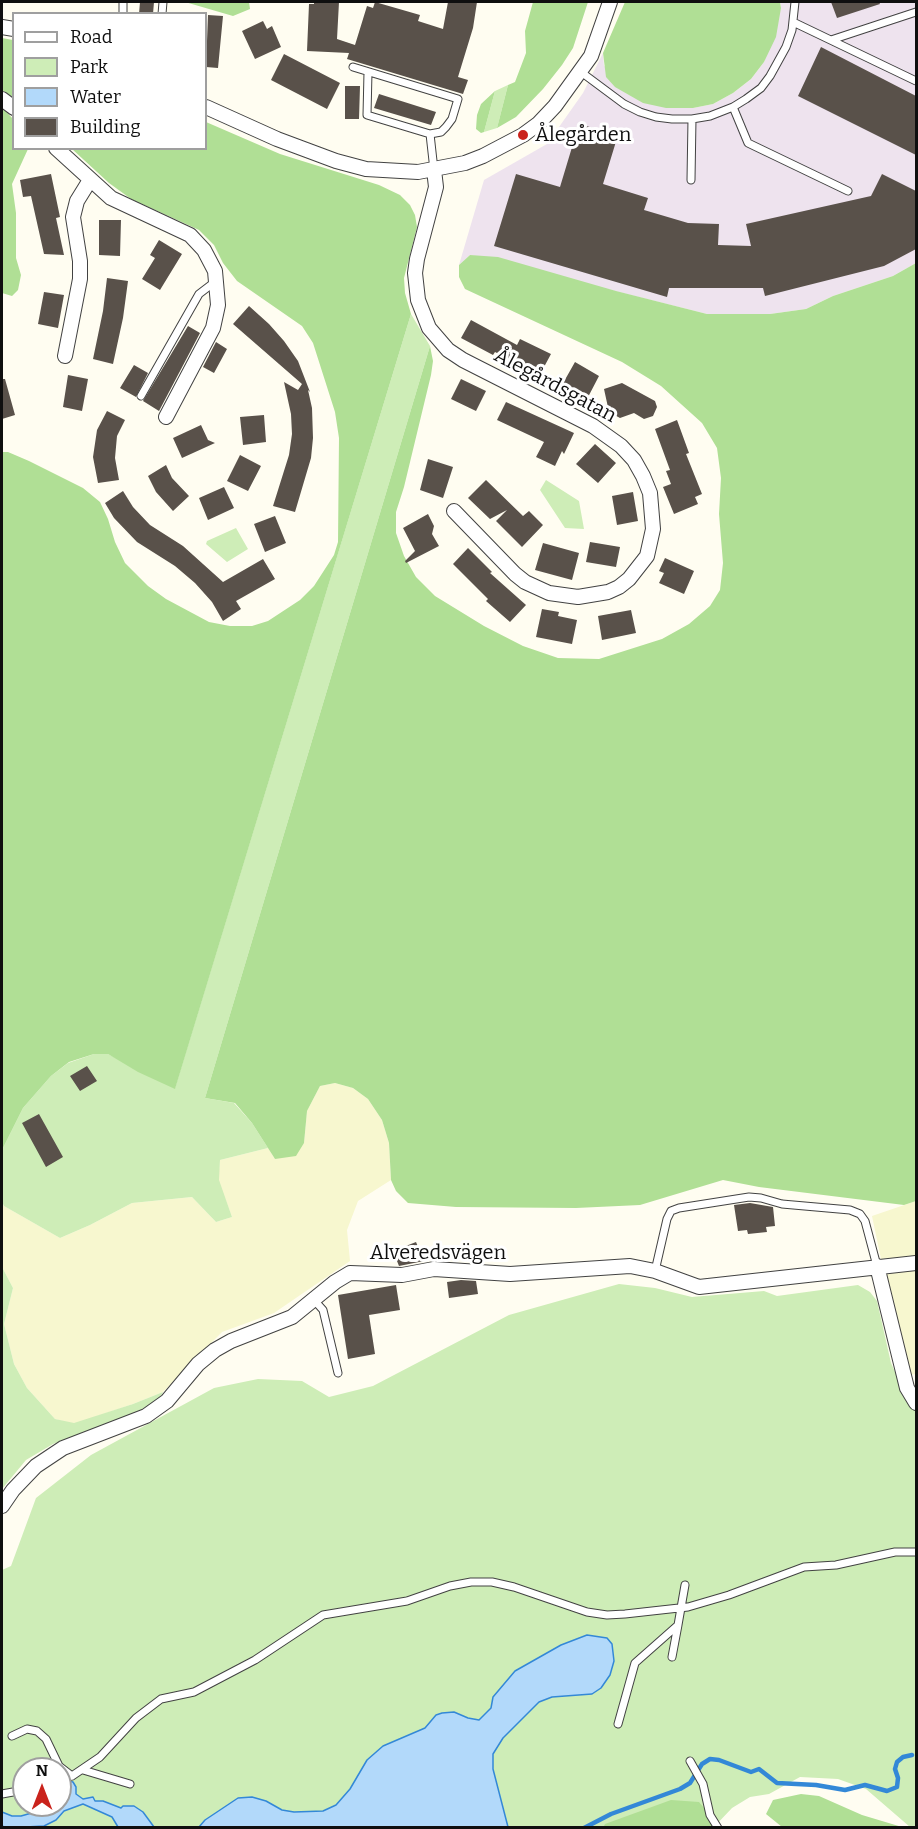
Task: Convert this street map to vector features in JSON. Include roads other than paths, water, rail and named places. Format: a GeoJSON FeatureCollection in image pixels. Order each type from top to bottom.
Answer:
{"type":"FeatureCollection","features":[{"type":"Feature","properties":{"kind":"street"},"geometry":{"type":"LineString","coordinates":[[207,107],[277,140],[366,170],[402,172],[434,170],[465,163],[523,135],[538,124],[555,106],[591,56],[610,2]]}},
{"type":"Feature","properties":{"kind":"street"},"geometry":{"type":"LineString","coordinates":[[58,150],[111,198],[190,235],[204,250],[215,272],[218,305],[213,328],[166,417]]}},
{"type":"Feature","properties":{"kind":"street","name":"Ålegårdsgatan"},"geometry":{"type":"LineString","coordinates":[[434,170],[436,188],[415,273],[418,300],[429,328],[448,350],[463,360],[593,426],[621,446],[634,460],[646,484],[653,529],[647,556],[629,579],[608,592],[593,596],[570,597],[549,593],[525,582],[454,511]]}},
{"type":"Feature","properties":{"kind":"street"},"geometry":{"type":"LineString","coordinates":[[65,356],[80,279],[80,261],[73,217],[77,201],[90,180]]}},
{"type":"Feature","properties":{"kind":"street","name":"Alveredsvägen"},"geometry":{"type":"LineString","coordinates":[[2,1506],[13,1490],[36,1466],[63,1448],[146,1416],[166,1401],[198,1364],[215,1350],[231,1341],[292,1317],[335,1282],[350,1273],[402,1275],[434,1269],[510,1274],[630,1266],[655,1271],[699,1287],[916,1263]]}},
{"type":"Feature","properties":{"kind":"street"},"geometry":{"type":"LineString","coordinates":[[877,1266],[907,1389],[916,1402]]}},
{"type":"Feature","properties":{"kind":"lane"},"geometry":{"type":"LineString","coordinates":[[581,72],[624,104],[640,112],[656,117],[692,119],[710,116],[733,108],[761,88],[770,76],[786,47],[793,22],[795,2]]}},
{"type":"Feature","properties":{"kind":"lane"},"geometry":{"type":"LineString","coordinates":[[831,40],[916,12]]}},
{"type":"Feature","properties":{"kind":"lane"},"geometry":{"type":"LineString","coordinates":[[793,22],[916,81]]}},
{"type":"Feature","properties":{"kind":"lane"},"geometry":{"type":"LineString","coordinates":[[353,67],[458,99],[452,119],[441,132],[430,134],[367,115],[368,72]]}},
{"type":"Feature","properties":{"kind":"lane"},"geometry":{"type":"LineString","coordinates":[[733,108],[748,143],[848,191]]}},
{"type":"Feature","properties":{"kind":"lane"},"geometry":{"type":"LineString","coordinates":[[691,180],[692,119]]}},
{"type":"Feature","properties":{"kind":"lane"},"geometry":{"type":"LineString","coordinates":[[430,134],[434,170]]}},
{"type":"Feature","properties":{"kind":"lane"},"geometry":{"type":"LineString","coordinates":[[141,396],[199,294],[217,280]]}},
{"type":"Feature","properties":{"kind":"lane"},"geometry":{"type":"LineString","coordinates":[[655,1271],[667,1219],[672,1211],[749,1197],[782,1204],[850,1210],[860,1214],[865,1221],[877,1266]]}},
{"type":"Feature","properties":{"kind":"lane"},"geometry":{"type":"LineString","coordinates":[[314,1300],[323,1310],[338,1373]]}},
{"type":"Feature","properties":{"kind":"lane"},"geometry":{"type":"LineString","coordinates":[[72,1776],[110,1749],[136,1718],[161,1699],[194,1692],[255,1660],[323,1615],[407,1601],[450,1586],[492,1582],[514,1587],[587,1612],[607,1615],[682,1607],[729,1595],[804,1567],[836,1565],[895,1552],[916,1552]]}},
{"type":"Feature","properties":{"kind":"lane"},"geometry":{"type":"LineString","coordinates":[[672,1657],[685,1585]]}},
{"type":"Feature","properties":{"kind":"lane"},"geometry":{"type":"LineString","coordinates":[[618,1724],[635,1663],[678,1625]]}},
{"type":"Feature","properties":{"kind":"lane"},"geometry":{"type":"LineString","coordinates":[[12,1737],[27,1729],[32,1729],[42,1734],[54,1757]]}},
{"type":"Feature","properties":{"kind":"lane"},"geometry":{"type":"LineString","coordinates":[[690,1761],[703,1784],[710,1815],[718,1827]]}},
{"type":"Feature","properties":{"kind":"lane"},"geometry":{"type":"LineString","coordinates":[[83,1770],[130,1784]]}},
{"type":"Feature","properties":{"kind":"water"},"geometry":{"type":"Polygon","coordinates":[[[587,1635],[607,1638],[612,1644],[614,1661],[610,1675],[601,1688],[592,1694],[552,1697],[539,1702],[503,1738],[493,1754],[493,1769],[508,1827],[199,1827],[205,1820],[238,1798],[252,1797],[266,1801],[282,1810],[294,1812],[323,1811],[336,1805],[350,1789],[367,1760],[383,1746],[425,1728],[436,1715],[442,1713],[454,1712],[479,1720],[491,1708],[493,1697],[515,1671],[561,1645],[587,1635]]]}},
{"type":"Feature","properties":{"kind":"water"},"geometry":{"type":"Polygon","coordinates":[[[72,1782],[76,1787],[76,1794],[83,1799],[93,1797],[95,1801],[103,1801],[121,1808],[134,1806],[143,1812],[154,1827],[118,1827],[112,1817],[83,1804],[72,1808],[72,1782]]]}},
{"type":"Feature","properties":{"kind":"water"},"geometry":{"type":"Polygon","coordinates":[[[2,1812],[12,1817],[59,1817],[44,1826],[7,1828],[2,1826],[2,1812]]]}},
{"type":"Feature","properties":{"kind":"waterway"},"geometry":{"type":"LineString","coordinates":[[584,1828],[611,1814],[680,1789],[690,1783],[702,1764],[710,1759],[751,1772],[759,1769],[777,1783],[816,1785],[845,1790],[865,1785],[887,1791],[897,1787],[898,1778],[895,1769],[897,1762],[903,1757],[912,1755]]}},
{"type":"Feature","properties":{"kind":"place","name":"Ålegården"},"geometry":{"type":"Point","coordinates":[523,135]}}]}
